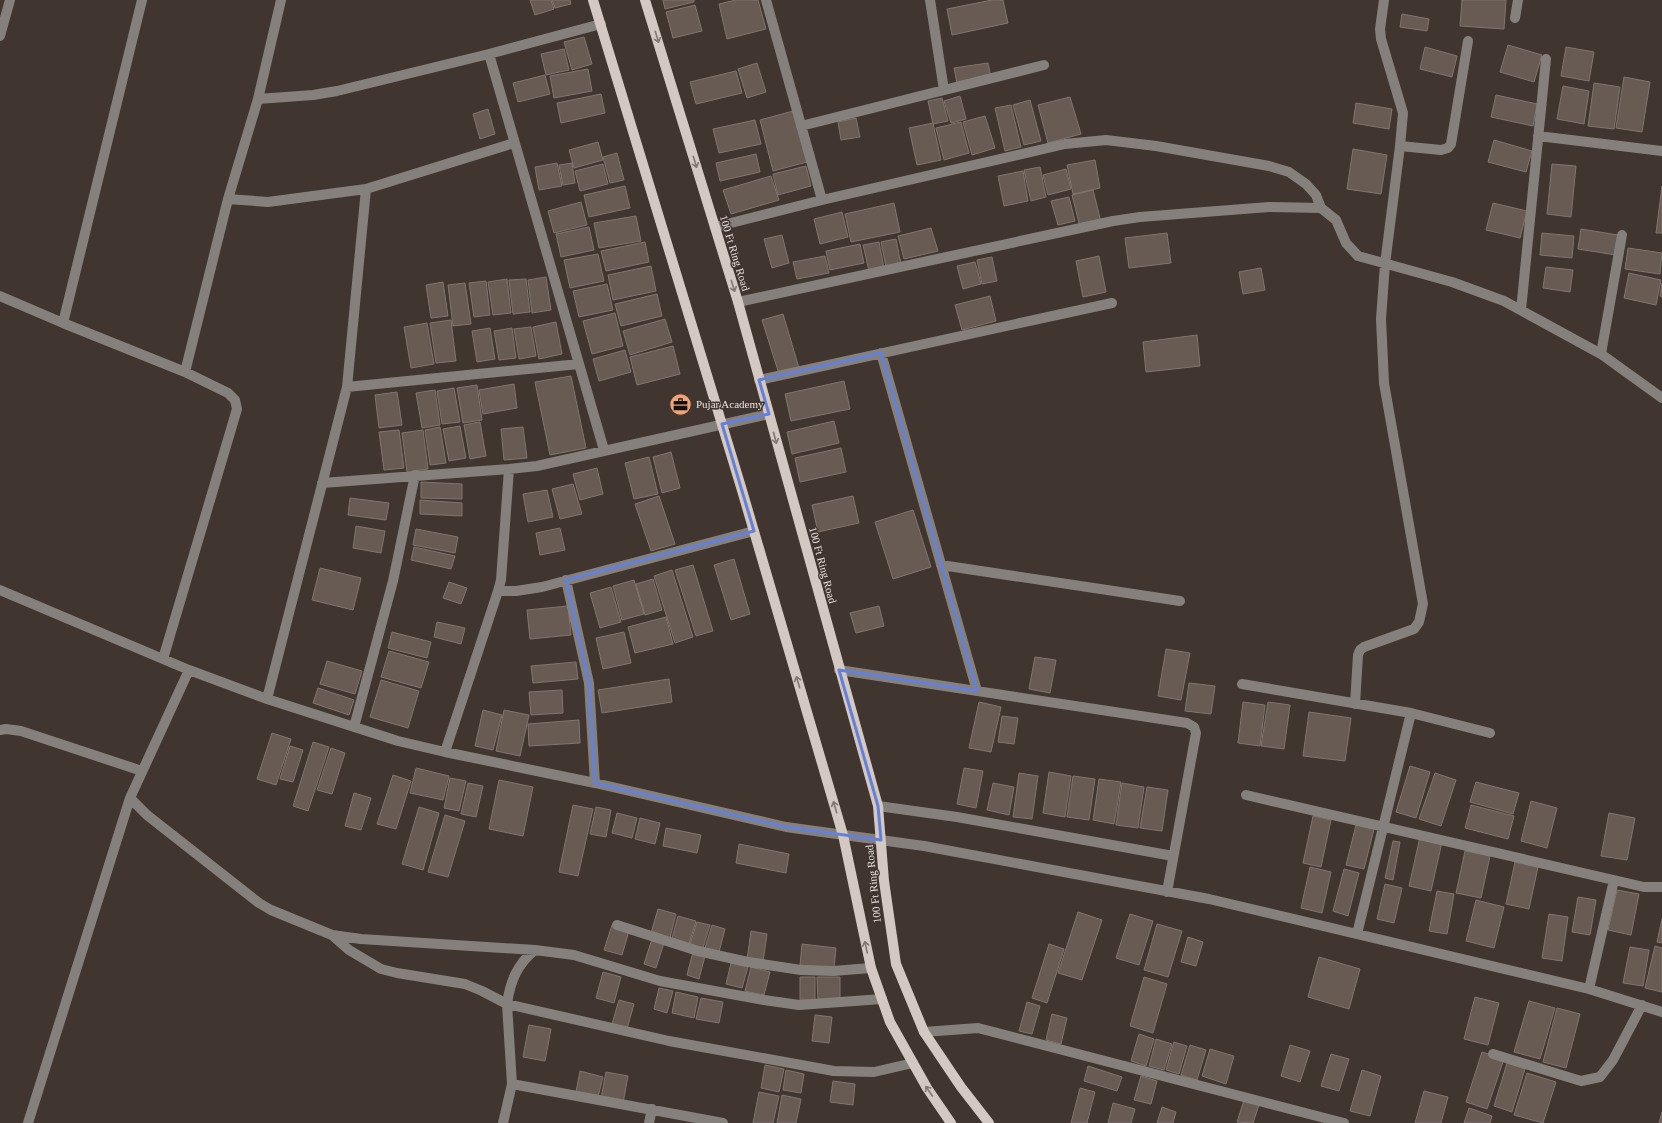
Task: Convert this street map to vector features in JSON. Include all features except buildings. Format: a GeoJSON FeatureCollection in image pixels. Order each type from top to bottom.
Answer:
{"type":"FeatureCollection","features":[{"type":"Feature","properties":{"kind":"main road","name":"100 Ft Ring Road"},"geometry":{"type":"LineString","coordinates":[[593,0],[722,424],[843,835],[870,968],[890,1022],[927,1088],[952,1123]]}},
{"type":"Feature","properties":{"kind":"main road","name":"100 Ft Ring Road"},"geometry":{"type":"LineString","coordinates":[[646,0],[738,302],[878,806],[884,881],[896,964],[924,1032],[961,1087],[989,1123]]}},
{"type":"Feature","properties":{"kind":"street"},"geometry":{"type":"LineString","coordinates":[[0,36],[10,0]]}},
{"type":"Feature","properties":{"kind":"street"},"geometry":{"type":"LineString","coordinates":[[63,323],[142,0]]}},
{"type":"Feature","properties":{"kind":"street"},"geometry":{"type":"LineString","coordinates":[[185,372],[228,199],[258,99],[281,0]]}},
{"type":"Feature","properties":{"kind":"street"},"geometry":{"type":"LineString","coordinates":[[766,0],[822,200]]}},
{"type":"Feature","properties":{"kind":"street"},"geometry":{"type":"LineString","coordinates":[[930,0],[944,90]]}},
{"type":"Feature","properties":{"kind":"street"},"geometry":{"type":"LineString","coordinates":[[1355,704],[1358,655],[1360,650],[1364,647],[1414,629],[1419,622],[1423,604],[1384,383],[1381,319],[1385,264],[1403,113],[1381,39],[1380,29],[1384,0]]}},
{"type":"Feature","properties":{"kind":"street"},"geometry":{"type":"LineString","coordinates":[[1516,18],[1518,0]]}},
{"type":"Feature","properties":{"kind":"street"},"geometry":{"type":"LineString","coordinates":[[258,99],[313,95],[337,91],[489,54],[601,24]]}},
{"type":"Feature","properties":{"kind":"street"},"geometry":{"type":"LineString","coordinates":[[1400,146],[1441,150],[1448,148],[1451,144],[1468,41]]}},
{"type":"Feature","properties":{"kind":"street"},"geometry":{"type":"LineString","coordinates":[[489,54],[604,450]]}},
{"type":"Feature","properties":{"kind":"street"},"geometry":{"type":"LineString","coordinates":[[1521,310],[1546,59]]}},
{"type":"Feature","properties":{"kind":"street"},"geometry":{"type":"LineString","coordinates":[[801,126],[1044,65]]}},
{"type":"Feature","properties":{"kind":"street"},"geometry":{"type":"LineString","coordinates":[[1538,136],[1662,151]]}},
{"type":"Feature","properties":{"kind":"street"},"geometry":{"type":"LineString","coordinates":[[715,227],[822,200],[1065,144],[1106,140],[1156,146],[1269,166],[1289,172],[1306,184],[1316,195],[1321,208],[1336,220],[1346,243],[1358,256],[1452,282],[1504,301],[1602,354],[1662,398]]}},
{"type":"Feature","properties":{"kind":"street"},"geometry":{"type":"LineString","coordinates":[[228,199],[268,202],[366,189],[514,143]]}},
{"type":"Feature","properties":{"kind":"street"},"geometry":{"type":"LineString","coordinates":[[268,699],[347,387],[366,189]]}},
{"type":"Feature","properties":{"kind":"street"},"geometry":{"type":"LineString","coordinates":[[738,302],[1134,218],[1268,207],[1321,208]]}},
{"type":"Feature","properties":{"kind":"street"},"geometry":{"type":"LineString","coordinates":[[1602,354],[1622,235]]}},
{"type":"Feature","properties":{"kind":"street"},"geometry":{"type":"LineString","coordinates":[[0,296],[185,372],[228,393],[235,400],[237,409],[163,659]]}},
{"type":"Feature","properties":{"kind":"street"},"geometry":{"type":"LineString","coordinates":[[759,380],[1112,303]]}},
{"type":"Feature","properties":{"kind":"street"},"geometry":{"type":"LineString","coordinates":[[881,353],[977,691]]}},
{"type":"Feature","properties":{"kind":"street"},"geometry":{"type":"LineString","coordinates":[[347,387],[579,364]]}},
{"type":"Feature","properties":{"kind":"street"},"geometry":{"type":"LineString","coordinates":[[322,483],[537,466],[769,414]]}},
{"type":"Feature","properties":{"kind":"street"},"geometry":{"type":"LineString","coordinates":[[445,752],[498,591],[509,469]]}},
{"type":"Feature","properties":{"kind":"street"},"geometry":{"type":"LineString","coordinates":[[354,727],[393,581],[415,475]]}},
{"type":"Feature","properties":{"kind":"street"},"geometry":{"type":"LineString","coordinates":[[498,591],[529,589],[754,531]]}},
{"type":"Feature","properties":{"kind":"street"},"geometry":{"type":"LineString","coordinates":[[941,564],[1180,601]]}},
{"type":"Feature","properties":{"kind":"street"},"geometry":{"type":"LineString","coordinates":[[566,580],[589,683],[595,782]]}},
{"type":"Feature","properties":{"kind":"street"},"geometry":{"type":"LineString","coordinates":[[0,590],[190,670],[268,699],[398,741],[595,782],[786,826],[924,846],[1209,899],[1588,989],[1662,1012]]}},
{"type":"Feature","properties":{"kind":"street"},"geometry":{"type":"LineString","coordinates":[[28,1123],[130,798],[190,670]]}},
{"type":"Feature","properties":{"kind":"street"},"geometry":{"type":"LineString","coordinates":[[839,670],[1187,723],[1194,727],[1196,734],[1166,892]]}},
{"type":"Feature","properties":{"kind":"street"},"geometry":{"type":"LineString","coordinates":[[1242,684],[1411,713],[1490,733]]}},
{"type":"Feature","properties":{"kind":"street"},"geometry":{"type":"LineString","coordinates":[[1357,934],[1382,826],[1411,713]]}},
{"type":"Feature","properties":{"kind":"street"},"geometry":{"type":"LineString","coordinates":[[0,730],[6,729],[21,731],[142,771]]}},
{"type":"Feature","properties":{"kind":"street"},"geometry":{"type":"LineString","coordinates":[[1246,795],[1644,887],[1662,887]]}},
{"type":"Feature","properties":{"kind":"street"},"geometry":{"type":"LineString","coordinates":[[130,798],[147,815],[259,903],[271,910],[332,935],[361,939],[535,950],[574,955],[660,981],[799,1005],[882,999]]}},
{"type":"Feature","properties":{"kind":"street"},"geometry":{"type":"LineString","coordinates":[[878,806],[965,819],[1173,856]]}},
{"type":"Feature","properties":{"kind":"street"},"geometry":{"type":"LineString","coordinates":[[1588,989],[1614,880]]}},
{"type":"Feature","properties":{"kind":"street"},"geometry":{"type":"LineString","coordinates":[[617,925],[698,952],[748,962],[801,970],[833,972],[870,968]]}},
{"type":"Feature","properties":{"kind":"street"},"geometry":{"type":"LineString","coordinates":[[332,935],[349,950],[381,969],[465,984],[507,1004],[669,1041],[834,1071],[874,1072],[913,1063]]}},
{"type":"Feature","properties":{"kind":"street"},"geometry":{"type":"LineString","coordinates":[[503,1123],[512,1084],[507,1004],[509,990],[516,970],[524,958],[535,950]]}},
{"type":"Feature","properties":{"kind":"street"},"geometry":{"type":"LineString","coordinates":[[1493,1054],[1581,1082],[1600,1077],[1613,1060],[1642,1005]]}},
{"type":"Feature","properties":{"kind":"street"},"geometry":{"type":"LineString","coordinates":[[924,1032],[978,1028],[1344,1123]]}},
{"type":"Feature","properties":{"kind":"street"},"geometry":{"type":"LineString","coordinates":[[512,1084],[723,1123]]}},
{"type":"Feature","properties":{"kind":"street"},"geometry":{"type":"LineString","coordinates":[[649,1123],[652,1109]]}},
{"type":"Feature","properties":{"kind":"highlighted area"},"geometry":{"type":"Polygon","coordinates":[[[881,353],[977,691],[839,670],[878,806],[881,840],[786,827],[595,783],[589,683],[566,580],[754,531],[722,424],[769,414],[759,380],[881,353]]]}},
{"type":"Feature","properties":{"kind":"place","name":"Pujar Academy"},"geometry":{"type":"Point","coordinates":[681,404]}}]}
